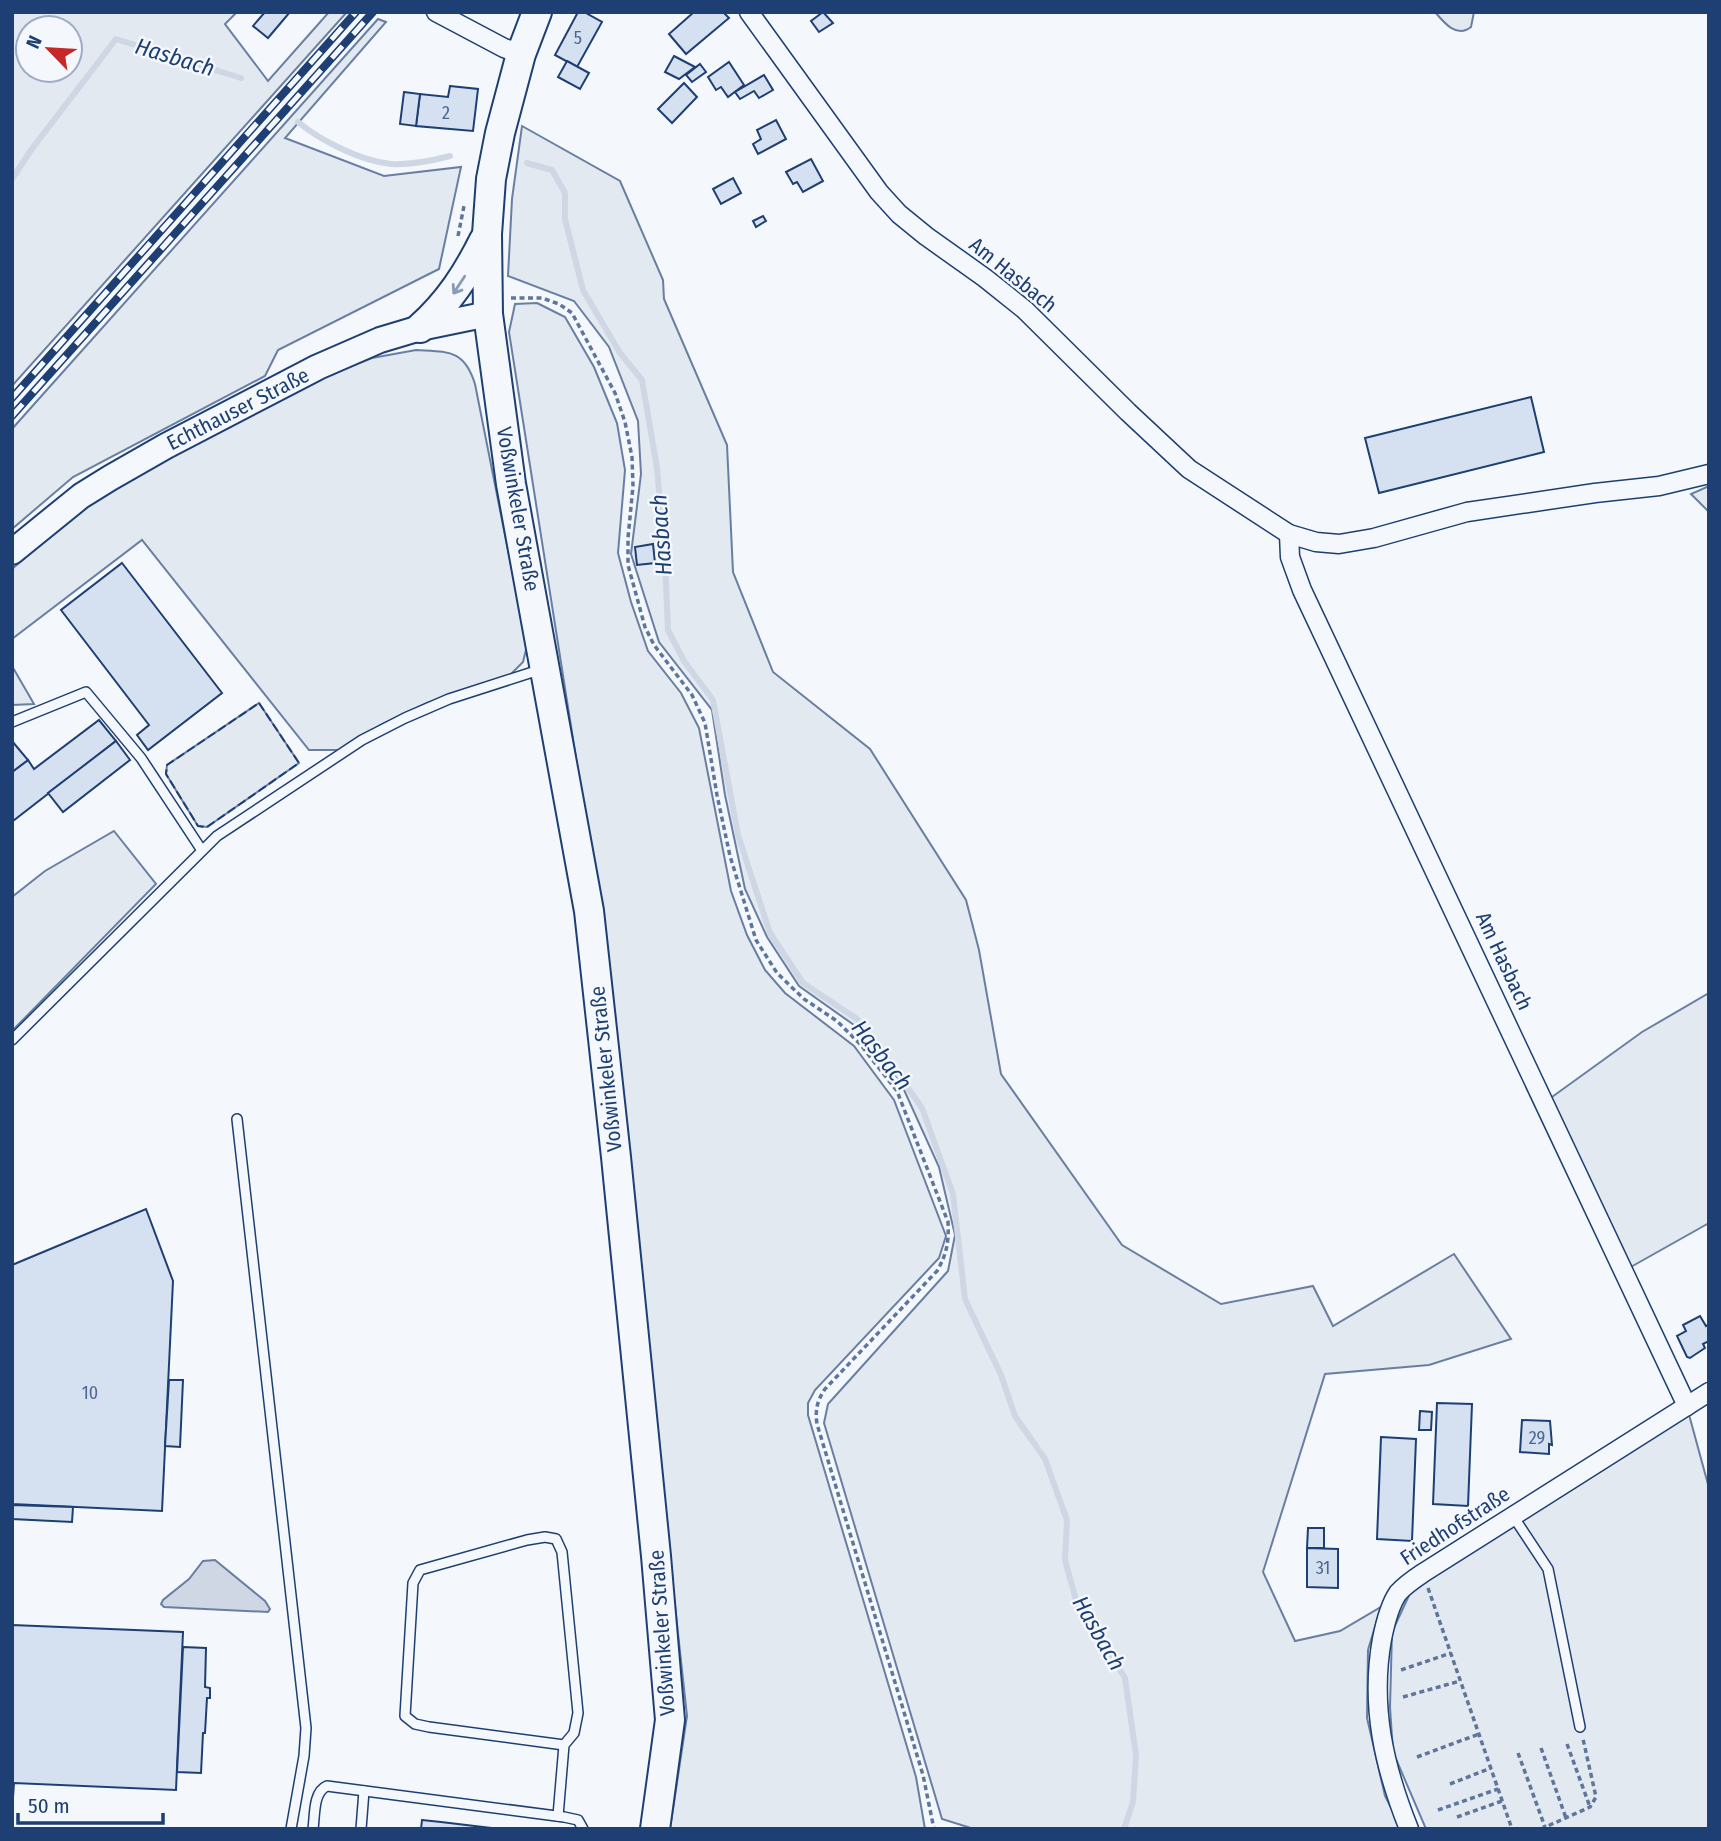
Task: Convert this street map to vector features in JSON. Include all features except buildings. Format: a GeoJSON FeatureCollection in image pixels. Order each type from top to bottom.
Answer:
{"type":"FeatureCollection","features":[{"type":"Feature","properties":{"kind":"main road","name":"Voßwinkeler Straße"},"geometry":{"type":"LineString","coordinates":[[537,12],[521,54],[491,179],[487,234],[488,314],[511,484],[589,911],[655,1542],[670,1720],[655,1829]]}},
{"type":"Feature","properties":{"kind":"main road"},"geometry":{"type":"LineString","coordinates":[[420,327],[451,298],[487,234]]}},
{"type":"Feature","properties":{"kind":"main road","name":"Echthauser Straße"},"geometry":{"type":"LineString","coordinates":[[12,552],[81,496],[138,461],[347,354],[420,327],[488,314]]}},
{"type":"Feature","properties":{"kind":"street"},"geometry":{"type":"LineString","coordinates":[[436,12],[504,48],[521,54]]}},
{"type":"Feature","properties":{"kind":"street","name":"Am Hasbach"},"geometry":{"type":"LineString","coordinates":[[749,12],[879,192],[899,214],[1025,310],[1189,469],[1289,534],[1316,542],[1339,544],[1374,538],[1467,512],[1659,486],[1709,474]]}},
{"type":"Feature","properties":{"kind":"street","name":"Am Hasbach"},"geometry":{"type":"LineString","coordinates":[[1289,534],[1290,557],[1302,590],[1687,1406]]}},
{"type":"Feature","properties":{"kind":"street","name":"Friedhofstraße"},"geometry":{"type":"LineString","coordinates":[[1409,1829],[1390,1778],[1378,1711],[1377,1672],[1384,1628],[1398,1594],[1423,1573],[1709,1392]]}},
{"type":"Feature","properties":{"kind":"lane"},"geometry":{"type":"LineString","coordinates":[[12,1040],[217,836],[362,740],[449,699],[545,667]]}},
{"type":"Feature","properties":{"kind":"lane"},"geometry":{"type":"LineString","coordinates":[[12,722],[86,692],[141,758],[201,849]]}},
{"type":"Feature","properties":{"kind":"lane"},"geometry":{"type":"LineString","coordinates":[[237,1119],[306,1728],[304,1756],[291,1829]]}},
{"type":"Feature","properties":{"kind":"lane"},"geometry":{"type":"LineString","coordinates":[[1513,1516],[1548,1569],[1580,1727]]}},
{"type":"Feature","properties":{"kind":"lane"},"geometry":{"type":"LineString","coordinates":[[558,1816],[564,1745],[574,1733],[578,1713],[562,1552],[556,1539],[545,1536],[527,1540],[420,1570],[413,1583],[405,1716],[415,1724],[429,1727],[564,1745]]}},
{"type":"Feature","properties":{"kind":"lane"},"geometry":{"type":"LineString","coordinates":[[313,1829],[318,1795],[321,1788],[327,1786],[558,1816],[578,1820],[583,1829]]}},
{"type":"Feature","properties":{"kind":"lane"},"geometry":{"type":"LineString","coordinates":[[361,1829],[364,1791]]}},
{"type":"Feature","properties":{"kind":"path"},"geometry":{"type":"LineString","coordinates":[[516,298],[542,298],[559,304],[572,313],[615,393],[625,422],[632,457],[628,565],[645,627],[654,645],[692,695],[705,723],[730,856],[756,940],[777,973],[804,999],[845,1029],[897,1091],[948,1222],[949,1240],[945,1258],[937,1271],[825,1389],[818,1400],[816,1412],[817,1424],[923,1775],[934,1829]]}},
{"type":"Feature","properties":{"kind":"path"},"geometry":{"type":"LineString","coordinates":[[1423,1573],[1512,1829]]}},
{"type":"Feature","properties":{"kind":"path"},"geometry":{"type":"LineString","coordinates":[[1401,1670],[1451,1653]]}},
{"type":"Feature","properties":{"kind":"path"},"geometry":{"type":"LineString","coordinates":[[1403,1697],[1460,1681]]}},
{"type":"Feature","properties":{"kind":"path"},"geometry":{"type":"LineString","coordinates":[[1518,1753],[1543,1828],[1590,1807],[1596,1797],[1580,1727]]}},
{"type":"Feature","properties":{"kind":"path"},"geometry":{"type":"LineString","coordinates":[[1417,1757],[1479,1734]]}},
{"type":"Feature","properties":{"kind":"path"},"geometry":{"type":"LineString","coordinates":[[1567,1744],[1590,1807]]}},
{"type":"Feature","properties":{"kind":"path"},"geometry":{"type":"LineString","coordinates":[[1541,1748],[1566,1818]]}},
{"type":"Feature","properties":{"kind":"path"},"geometry":{"type":"LineString","coordinates":[[1450,1784],[1490,1768]]}},
{"type":"Feature","properties":{"kind":"path"},"geometry":{"type":"LineString","coordinates":[[1438,1810],[1498,1789]]}},
{"type":"Feature","properties":{"kind":"path"},"geometry":{"type":"LineString","coordinates":[[1457,1817],[1502,1801]]}},
{"type":"Feature","properties":{"kind":"shaded area"},"geometry":{"type":"Polygon","coordinates":[[[12,12],[237,12],[225,24],[268,81],[329,12],[347,12],[12,386],[12,12]]]}},
{"type":"Feature","properties":{"kind":"shaded area"},"geometry":{"type":"Polygon","coordinates":[[[1435,12],[1474,12],[1471,27],[1456,30],[1435,12]]]}},
{"type":"Feature","properties":{"kind":"shaded area"},"geometry":{"type":"Polygon","coordinates":[[[378,19],[386,22],[285,138],[384,176],[461,167],[439,269],[278,350],[265,376],[73,477],[12,529],[12,429],[378,19]]]}},
{"type":"Feature","properties":{"kind":"shaded area"},"geometry":{"type":"Polygon","coordinates":[[[522,126],[620,181],[663,280],[664,299],[727,445],[733,572],[773,672],[870,749],[966,900],[979,950],[1001,1074],[1122,1245],[1221,1304],[1313,1286],[1333,1326],[1454,1254],[1511,1339],[1429,1365],[1325,1374],[1263,1572],[1295,1641],[1340,1631],[1381,1607],[1368,1650],[1367,1718],[1385,1796],[1402,1829],[974,1829],[942,1819],[824,1423],[828,1404],[948,1271],[955,1235],[939,1167],[900,1081],[861,1030],[799,986],[767,937],[745,889],[725,795],[712,710],[659,642],[631,554],[641,474],[638,421],[609,347],[574,301],[508,276],[512,199],[522,126]]]}},
{"type":"Feature","properties":{"kind":"shaded area"},"geometry":{"type":"Polygon","coordinates":[[[537,303],[565,317],[594,367],[617,423],[625,470],[618,553],[648,651],[681,693],[699,728],[731,891],[747,935],[765,970],[785,993],[854,1046],[894,1100],[946,1236],[939,1258],[815,1390],[808,1403],[808,1415],[916,1777],[925,1829],[670,1829],[687,1716],[598,898],[509,332],[515,304],[537,303]]]}},
{"type":"Feature","properties":{"kind":"shaded area"},"geometry":{"type":"Polygon","coordinates":[[[416,350],[446,352],[460,358],[466,364],[475,384],[527,646],[523,662],[509,676],[427,703],[381,725],[340,750],[309,750],[142,540],[12,639],[12,569],[82,509],[121,481],[318,379],[372,358],[416,350]]]}},
{"type":"Feature","properties":{"kind":"shaded area"},"geometry":{"type":"Polygon","coordinates":[[[1709,486],[1709,512],[1691,494],[1709,486]]]}},
{"type":"Feature","properties":{"kind":"shaded area"},"geometry":{"type":"Polygon","coordinates":[[[12,666],[34,704],[12,705],[12,666]]]}},
{"type":"Feature","properties":{"kind":"shaded area"},"geometry":{"type":"Polygon","coordinates":[[[259,703],[299,763],[207,827],[198,826],[166,774],[167,765],[259,703]]]}},
{"type":"Feature","properties":{"kind":"shaded area"},"geometry":{"type":"Polygon","coordinates":[[[114,831],[156,884],[12,1031],[12,897],[45,871],[114,831]]]}},
{"type":"Feature","properties":{"kind":"shaded area"},"geometry":{"type":"Polygon","coordinates":[[[1709,993],[1709,1223],[1629,1268],[1538,1104],[1552,1097],[1642,1032],[1709,993]]]}},
{"type":"Feature","properties":{"kind":"shaded area"},"geometry":{"type":"Polygon","coordinates":[[[1688,1411],[1709,1488],[1709,1829],[1426,1829],[1393,1752],[1390,1707],[1392,1632],[1412,1589],[1688,1411]]]}},
{"type":"Feature","properties":{"kind":"shaded area"},"geometry":{"type":"Polygon","coordinates":[[[215,1560],[265,1601],[270,1609],[268,1612],[164,1607],[161,1604],[189,1579],[203,1561],[215,1560]]]}},
{"type":"Feature","properties":{"kind":"waterway","name":"Hasbach"},"geometry":{"type":"LineString","coordinates":[[12,179],[116,39],[241,78]]}},
{"type":"Feature","properties":{"kind":"waterway","name":"Hasbach"},"geometry":{"type":"LineString","coordinates":[[298,122],[342,149],[379,162],[406,164],[450,156]]}},
{"type":"Feature","properties":{"kind":"waterway","name":"Hasbach"},"geometry":{"type":"LineString","coordinates":[[527,163],[552,170],[565,193],[565,219],[583,290],[620,353],[642,380],[657,468],[668,630],[684,661],[713,700],[738,835],[770,933],[803,983],[857,1019],[876,1042],[922,1108],[953,1194],[965,1299],[1001,1375],[1015,1416],[1045,1459],[1067,1520],[1065,1560],[1076,1600],[1125,1678],[1136,1755],[1133,1802],[1124,1829]]}},
{"type":"Feature","properties":{"kind":"railway"},"geometry":{"type":"LineString","coordinates":[[12,398],[356,12]]}},
{"type":"Feature","properties":{"kind":"railway"},"geometry":{"type":"LineString","coordinates":[[12,416],[373,12]]}},
{"type":"Feature","properties":{"kind":"fence"},"geometry":{"type":"LineString","coordinates":[[259,703],[299,763],[207,827],[198,826],[166,774],[167,765],[259,703]]}}]}
